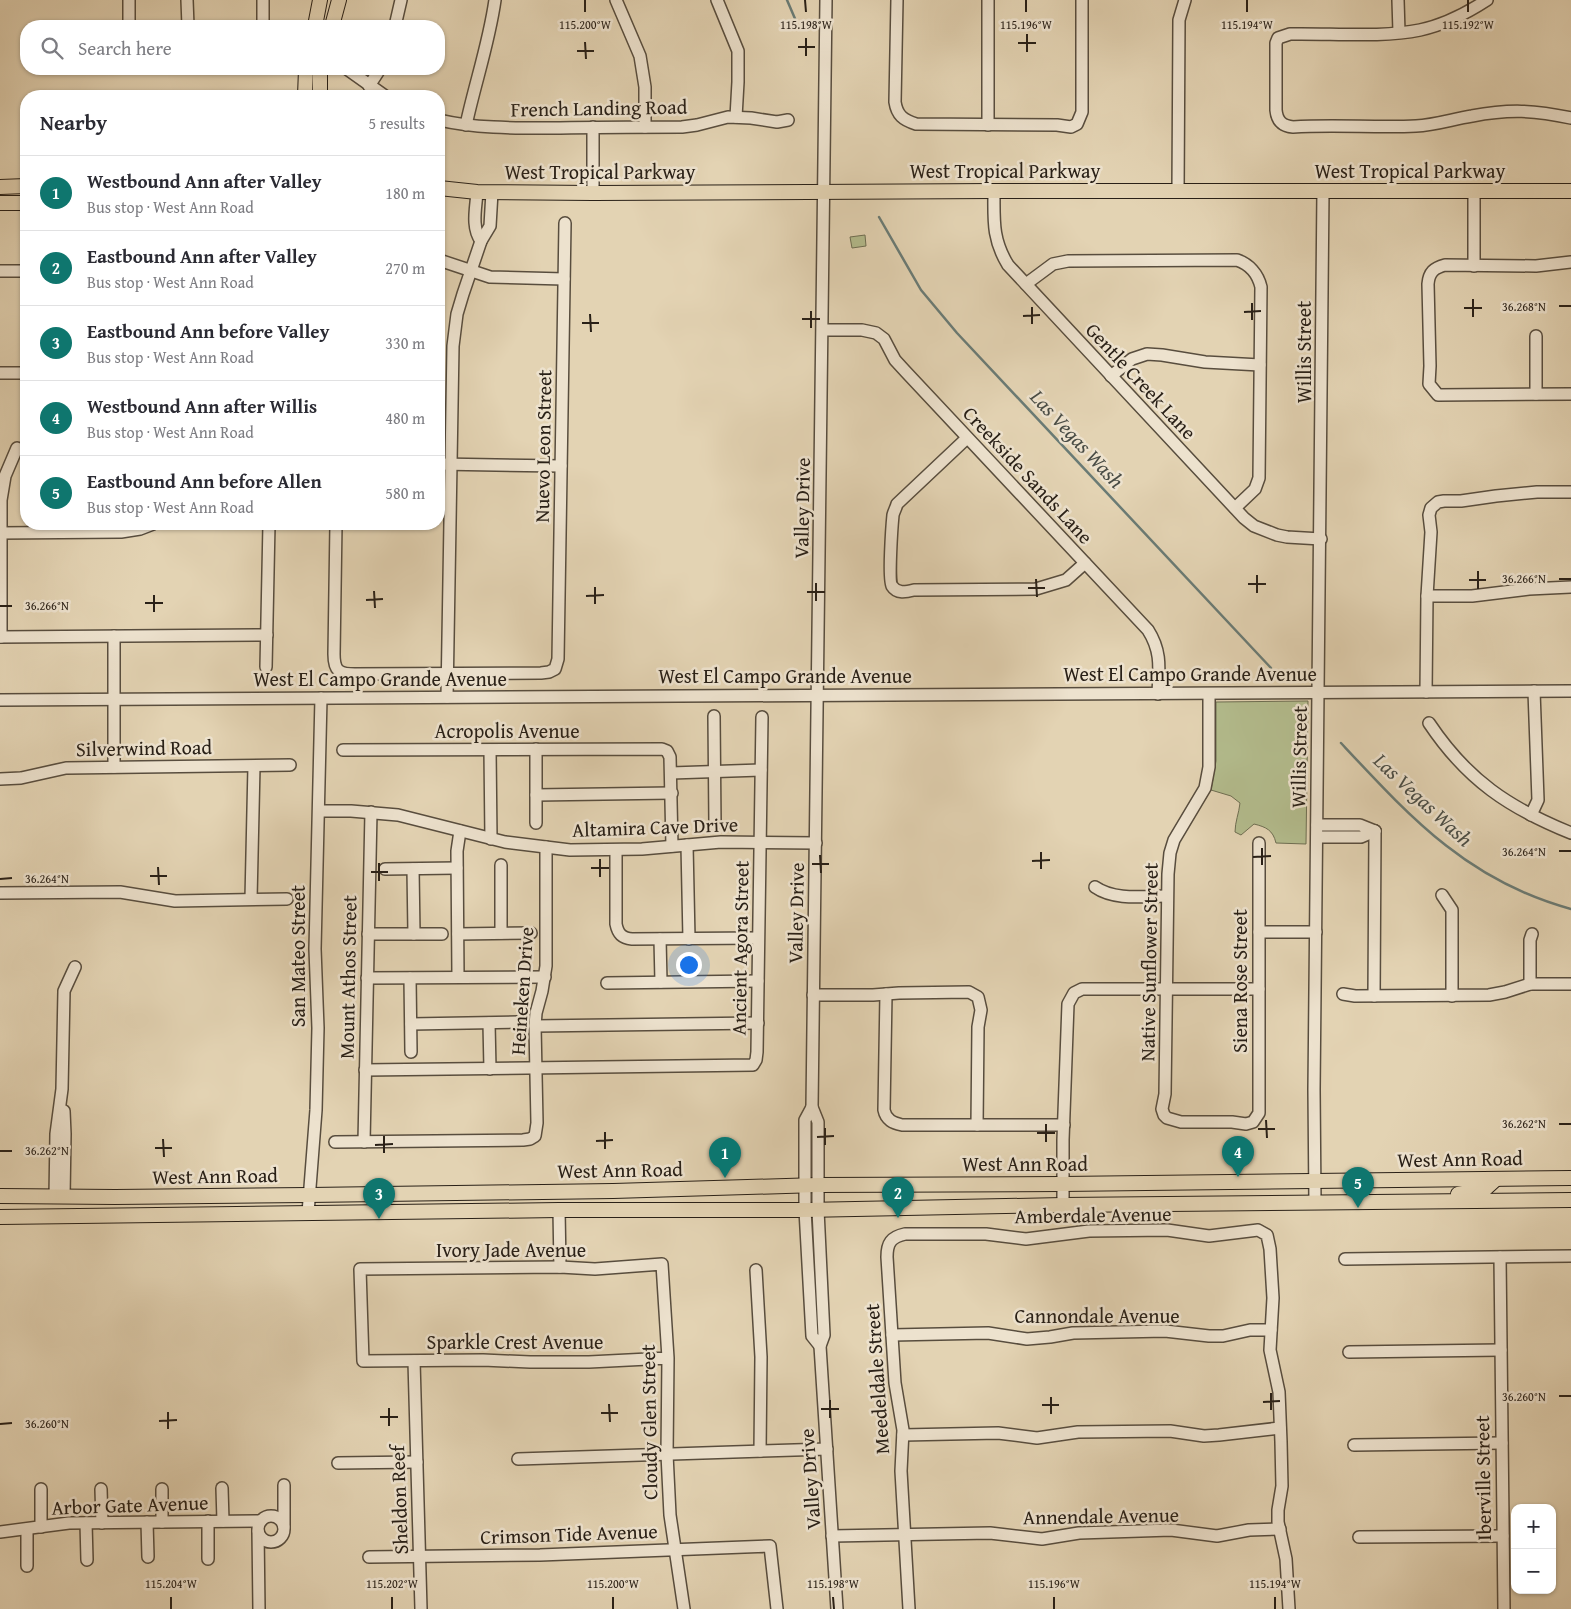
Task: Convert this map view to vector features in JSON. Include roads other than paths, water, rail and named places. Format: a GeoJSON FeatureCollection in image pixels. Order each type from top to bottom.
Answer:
{"type":"FeatureCollection","features":[{"type":"Feature","properties":{"kind":"main road"},"geometry":{"type":"LineString","coordinates":[[316,20],[320,0]]}},
{"type":"Feature","properties":{"kind":"main road"},"geometry":{"type":"LineString","coordinates":[[333,20],[338,0]]}},
{"type":"Feature","properties":{"kind":"main road"},"geometry":{"type":"LineString","coordinates":[[305,90],[306,75]]}},
{"type":"Feature","properties":{"kind":"main road"},"geometry":{"type":"LineString","coordinates":[[312,75],[312,90]]}},
{"type":"Feature","properties":{"kind":"main road"},"geometry":{"type":"LineString","coordinates":[[320,75],[320,90]]}},
{"type":"Feature","properties":{"kind":"main road"},"geometry":{"type":"LineString","coordinates":[[0,187],[20,186]]}},
{"type":"Feature","properties":{"kind":"main road"},"geometry":{"type":"LineString","coordinates":[[445,186],[459,191]]}},
{"type":"Feature","properties":{"kind":"main road","name":"West Tropical Parkway"},"geometry":{"type":"LineString","coordinates":[[445,189],[477,192],[593,193],[824,191],[1571,191]]}},
{"type":"Feature","properties":{"kind":"main road"},"geometry":{"type":"LineString","coordinates":[[0,203],[20,203]]}},
{"type":"Feature","properties":{"kind":"main road","name":"West Ann Road"},"geometry":{"type":"LineString","coordinates":[[0,1196],[310,1195],[613,1191],[812,1185],[1571,1178]]}},
{"type":"Feature","properties":{"kind":"main road"},"geometry":{"type":"LineString","coordinates":[[1405,1202],[1480,1191],[1490,1186],[1496,1179]]}},
{"type":"Feature","properties":{"kind":"main road"},"geometry":{"type":"LineString","coordinates":[[515,1191],[536,1198],[559,1210],[566,1202],[610,1200],[613,1191]]}},
{"type":"Feature","properties":{"kind":"main road"},"geometry":{"type":"LineString","coordinates":[[0,1217],[41,1208],[59,1197]]}},
{"type":"Feature","properties":{"kind":"main road"},"geometry":{"type":"LineString","coordinates":[[61,1216],[73,1205],[115,1197]]}},
{"type":"Feature","properties":{"kind":"main road","name":"West Ann Road"},"geometry":{"type":"LineString","coordinates":[[0,1217],[559,1210],[812,1210],[1063,1205],[1571,1200]]}},
{"type":"Feature","properties":{"kind":"street"},"geometry":{"type":"LineString","coordinates":[[129,0],[129,20]]}},
{"type":"Feature","properties":{"kind":"street"},"geometry":{"type":"LineString","coordinates":[[187,0],[188,20]]}},
{"type":"Feature","properties":{"kind":"street"},"geometry":{"type":"LineString","coordinates":[[263,0],[263,20]]}},
{"type":"Feature","properties":{"kind":"street"},"geometry":{"type":"LineString","coordinates":[[396,20],[401,0]]}},
{"type":"Feature","properties":{"kind":"street"},"geometry":{"type":"LineString","coordinates":[[466,125],[473,90],[491,29],[495,0]]}},
{"type":"Feature","properties":{"kind":"street"},"geometry":{"type":"LineString","coordinates":[[616,0],[640,56],[645,87],[645,127]]}},
{"type":"Feature","properties":{"kind":"street"},"geometry":{"type":"LineString","coordinates":[[718,0],[738,51],[736,117]]}},
{"type":"Feature","properties":{"kind":"street","name":"Valley Drive"},"geometry":{"type":"LineString","coordinates":[[826,0],[812,1107],[818,1122],[812,1185],[812,1336],[820,1346],[837,1609]]}},
{"type":"Feature","properties":{"kind":"street"},"geometry":{"type":"LineString","coordinates":[[896,0],[895,102],[896,109],[904,119],[916,124],[1071,127],[1077,124],[1082,112],[1082,0]]}},
{"type":"Feature","properties":{"kind":"street"},"geometry":{"type":"LineString","coordinates":[[988,0],[988,125]]}},
{"type":"Feature","properties":{"kind":"street"},"geometry":{"type":"LineString","coordinates":[[1178,192],[1179,20],[1185,0]]}},
{"type":"Feature","properties":{"kind":"street"},"geometry":{"type":"LineString","coordinates":[[1398,0],[1400,32]]}},
{"type":"Feature","properties":{"kind":"street"},"geometry":{"type":"LineString","coordinates":[[1487,0],[1470,11],[1421,30],[1290,34],[1278,38],[1276,52],[1276,110],[1281,123],[1285,126],[1293,127],[1417,126],[1444,123],[1471,116],[1519,110],[1571,118]]}},
{"type":"Feature","properties":{"kind":"street"},"geometry":{"type":"LineString","coordinates":[[355,75],[375,90]]}},
{"type":"Feature","properties":{"kind":"street"},"geometry":{"type":"LineString","coordinates":[[369,86],[376,75]]}},
{"type":"Feature","properties":{"kind":"street","name":"French Landing Road"},"geometry":{"type":"LineString","coordinates":[[445,121],[494,128],[593,128],[697,125],[720,118],[736,117],[777,122],[788,120]]}},
{"type":"Feature","properties":{"kind":"street"},"geometry":{"type":"LineString","coordinates":[[593,128],[593,193]]}},
{"type":"Feature","properties":{"kind":"street","name":"Gentle Creek Lane"},"geometry":{"type":"LineString","coordinates":[[994,191],[994,226],[997,244],[1008,265],[1235,508],[1254,526],[1266,531],[1287,537],[1321,538]]}},
{"type":"Feature","properties":{"kind":"street","name":"Willis Street"},"geometry":{"type":"LineString","coordinates":[[1315,1203],[1318,692],[1324,191]]}},
{"type":"Feature","properties":{"kind":"street"},"geometry":{"type":"LineString","coordinates":[[477,192],[475,219],[476,230],[481,241]]}},
{"type":"Feature","properties":{"kind":"street"},"geometry":{"type":"LineString","coordinates":[[447,697],[445,464],[454,329],[457,314],[481,241],[489,230],[492,192]]}},
{"type":"Feature","properties":{"kind":"street"},"geometry":{"type":"LineString","coordinates":[[1474,192],[1474,266]]}},
{"type":"Feature","properties":{"kind":"street"},"geometry":{"type":"LineString","coordinates":[[475,219],[491,220]]}},
{"type":"Feature","properties":{"kind":"street","name":"Nuevo Leon Street"},"geometry":{"type":"LineString","coordinates":[[446,673],[549,672],[554,669],[558,659],[565,223]]}},
{"type":"Feature","properties":{"kind":"street"},"geometry":{"type":"LineString","coordinates":[[1026,284],[1053,264],[1068,261],[1236,260],[1248,265],[1252,269],[1258,276],[1261,287],[1259,478],[1255,489],[1235,508]]}},
{"type":"Feature","properties":{"kind":"street"},"geometry":{"type":"LineString","coordinates":[[445,262],[490,278],[564,279]]}},
{"type":"Feature","properties":{"kind":"street"},"geometry":{"type":"LineString","coordinates":[[1571,262],[1536,266],[1445,265],[1434,269],[1430,273],[1428,284],[1429,384],[1438,395],[1571,394]]}},
{"type":"Feature","properties":{"kind":"street"},"geometry":{"type":"LineString","coordinates":[[0,271],[20,271]]}},
{"type":"Feature","properties":{"kind":"street","name":"Creekside Sands Lane"},"geometry":{"type":"LineString","coordinates":[[823,330],[862,330],[876,333],[880,336],[906,372],[1148,630],[1159,656],[1158,694]]}},
{"type":"Feature","properties":{"kind":"street"},"geometry":{"type":"LineString","coordinates":[[1536,336],[1536,394]]}},
{"type":"Feature","properties":{"kind":"street"},"geometry":{"type":"LineString","coordinates":[[1111,376],[1132,359],[1147,354],[1204,362],[1260,365]]}},
{"type":"Feature","properties":{"kind":"street"},"geometry":{"type":"LineString","coordinates":[[0,373],[20,373]]}},
{"type":"Feature","properties":{"kind":"street"},"geometry":{"type":"LineString","coordinates":[[967,438],[898,504],[893,513],[889,576],[892,586],[896,591],[1036,589],[1066,580],[1084,563]]}},
{"type":"Feature","properties":{"kind":"street"},"geometry":{"type":"LineString","coordinates":[[17,448],[2,488],[0,638],[267,635]]}},
{"type":"Feature","properties":{"kind":"street"},"geometry":{"type":"LineString","coordinates":[[445,464],[561,466]]}},
{"type":"Feature","properties":{"kind":"street"},"geometry":{"type":"LineString","coordinates":[[1426,692],[1427,596],[1431,532],[1429,515],[1434,505],[1444,500],[1461,501],[1530,493],[1571,492]]}},
{"type":"Feature","properties":{"kind":"street"},"geometry":{"type":"LineString","coordinates":[[0,533],[73,530]]}},
{"type":"Feature","properties":{"kind":"street"},"geometry":{"type":"LineString","coordinates":[[266,667],[269,530]]}},
{"type":"Feature","properties":{"kind":"street"},"geometry":{"type":"LineString","coordinates":[[336,530],[334,664],[336,669],[341,672],[355,674],[446,673]]}},
{"type":"Feature","properties":{"kind":"street"},"geometry":{"type":"LineString","coordinates":[[1427,596],[1472,596],[1529,589],[1571,588]]}},
{"type":"Feature","properties":{"kind":"street"},"geometry":{"type":"LineString","coordinates":[[114,636],[114,767]]}},
{"type":"Feature","properties":{"kind":"street"},"geometry":{"type":"LineString","coordinates":[[1532,815],[1538,800],[1534,691]]}},
{"type":"Feature","properties":{"kind":"street","name":"West El Campo Grande Avenue"},"geometry":{"type":"LineString","coordinates":[[0,700],[1571,691]]}},
{"type":"Feature","properties":{"kind":"street","name":"Native Sunflower Street"},"geometry":{"type":"LineString","coordinates":[[1167,1118],[1162,1109],[1165,1094],[1167,896],[1170,853],[1174,840],[1205,788],[1209,766],[1208,694]]}},
{"type":"Feature","properties":{"kind":"street","name":"San Mateo Street"},"geometry":{"type":"LineString","coordinates":[[308,1213],[316,1110],[318,1028],[315,949],[321,698]]}},
{"type":"Feature","properties":{"kind":"street"},"geometry":{"type":"LineString","coordinates":[[714,716],[715,825]]}},
{"type":"Feature","properties":{"kind":"street","name":"Ancient Agora Street"},"geometry":{"type":"LineString","coordinates":[[536,1068],[748,1066],[752,1065],[756,1060],[762,717]]}},
{"type":"Feature","properties":{"kind":"street"},"geometry":{"type":"LineString","coordinates":[[1429,723],[1470,774],[1500,798],[1545,823],[1571,833]]}},
{"type":"Feature","properties":{"kind":"street","name":"Acropolis Avenue"},"geometry":{"type":"LineString","coordinates":[[343,750],[654,748],[662,749],[669,753],[671,773]]}},
{"type":"Feature","properties":{"kind":"street"},"geometry":{"type":"LineString","coordinates":[[536,749],[536,823]]}},
{"type":"Feature","properties":{"kind":"street"},"geometry":{"type":"LineString","coordinates":[[490,750],[491,839]]}},
{"type":"Feature","properties":{"kind":"street","name":"Silverwind Road"},"geometry":{"type":"LineString","coordinates":[[0,779],[21,778],[66,768],[290,765]]}},
{"type":"Feature","properties":{"kind":"street"},"geometry":{"type":"LineString","coordinates":[[251,899],[254,766]]}},
{"type":"Feature","properties":{"kind":"street"},"geometry":{"type":"LineString","coordinates":[[672,846],[671,773],[761,770]]}},
{"type":"Feature","properties":{"kind":"street"},"geometry":{"type":"LineString","coordinates":[[536,795],[672,793]]}},
{"type":"Feature","properties":{"kind":"street","name":"Altamira Cave Drive"},"geometry":{"type":"LineString","coordinates":[[319,811],[371,812],[415,818],[491,839],[546,848],[616,851],[721,842],[816,843]]}},
{"type":"Feature","properties":{"kind":"street","name":"Mount Athos Street"},"geometry":{"type":"LineString","coordinates":[[364,1142],[371,812]]}},
{"type":"Feature","properties":{"kind":"street"},"geometry":{"type":"LineString","coordinates":[[1317,825],[1360,826],[1375,831]]}},
{"type":"Feature","properties":{"kind":"street"},"geometry":{"type":"LineString","coordinates":[[458,978],[457,851],[460,831]]}},
{"type":"Feature","properties":{"kind":"street"},"geometry":{"type":"LineString","coordinates":[[1317,837],[1361,837],[1375,831]]}},
{"type":"Feature","properties":{"kind":"street"},"geometry":{"type":"LineString","coordinates":[[1374,996],[1375,831]]}},
{"type":"Feature","properties":{"kind":"street","name":"Siena Rose Street"},"geometry":{"type":"LineString","coordinates":[[1167,1118],[1181,1122],[1232,1122],[1246,1124],[1253,1122],[1260,1107],[1259,842]]}},
{"type":"Feature","properties":{"kind":"street"},"geometry":{"type":"LineString","coordinates":[[687,845],[689,939]]}},
{"type":"Feature","properties":{"kind":"street","name":"Heineken Drive"},"geometry":{"type":"LineString","coordinates":[[364,1142],[530,1140],[535,1136],[537,1123],[535,1026],[536,1013],[545,977],[546,848]]}},
{"type":"Feature","properties":{"kind":"street"},"geometry":{"type":"LineString","coordinates":[[616,851],[616,924],[622,937],[632,939],[758,938]]}},
{"type":"Feature","properties":{"kind":"street"},"geometry":{"type":"LineString","coordinates":[[501,865],[501,933]]}},
{"type":"Feature","properties":{"kind":"street"},"geometry":{"type":"LineString","coordinates":[[385,869],[457,868]]}},
{"type":"Feature","properties":{"kind":"street"},"geometry":{"type":"LineString","coordinates":[[413,869],[414,934]]}},
{"type":"Feature","properties":{"kind":"street"},"geometry":{"type":"LineString","coordinates":[[1095,888],[1112,895],[1167,896]]}},
{"type":"Feature","properties":{"kind":"street"},"geometry":{"type":"LineString","coordinates":[[0,893],[120,892],[175,901],[287,899]]}},
{"type":"Feature","properties":{"kind":"street"},"geometry":{"type":"LineString","coordinates":[[1442,895],[1452,910],[1452,996]]}},
{"type":"Feature","properties":{"kind":"street"},"geometry":{"type":"LineString","coordinates":[[1259,932],[1316,932]]}},
{"type":"Feature","properties":{"kind":"street"},"geometry":{"type":"LineString","coordinates":[[458,934],[531,933]]}},
{"type":"Feature","properties":{"kind":"street"},"geometry":{"type":"LineString","coordinates":[[368,934],[442,934]]}},
{"type":"Feature","properties":{"kind":"street"},"geometry":{"type":"LineString","coordinates":[[1530,984],[1530,940],[1532,934]]}},
{"type":"Feature","properties":{"kind":"street"},"geometry":{"type":"LineString","coordinates":[[660,939],[661,982]]}},
{"type":"Feature","properties":{"kind":"street"},"geometry":{"type":"LineString","coordinates":[[59,1197],[66,1134],[62,1089],[64,991],[75,967]]}},
{"type":"Feature","properties":{"kind":"street"},"geometry":{"type":"LineString","coordinates":[[367,978],[545,977]]}},
{"type":"Feature","properties":{"kind":"street"},"geometry":{"type":"LineString","coordinates":[[410,978],[412,1052]]}},
{"type":"Feature","properties":{"kind":"street"},"geometry":{"type":"LineString","coordinates":[[606,983],[758,981]]}},
{"type":"Feature","properties":{"kind":"street"},"geometry":{"type":"LineString","coordinates":[[1343,994],[1355,996],[1489,995],[1530,984],[1571,984]]}},
{"type":"Feature","properties":{"kind":"street"},"geometry":{"type":"LineString","coordinates":[[1063,1205],[1062,1184],[1068,1004],[1074,993],[1082,989],[1259,989]]}},
{"type":"Feature","properties":{"kind":"street"},"geometry":{"type":"LineString","coordinates":[[813,995],[969,992],[978,998],[981,1010],[978,1027],[977,1125]]}},
{"type":"Feature","properties":{"kind":"street"},"geometry":{"type":"LineString","coordinates":[[886,994],[884,1110],[885,1116],[890,1120],[902,1125],[1064,1125]]}},
{"type":"Feature","properties":{"kind":"street"},"geometry":{"type":"LineString","coordinates":[[411,1024],[518,1022]]}},
{"type":"Feature","properties":{"kind":"street"},"geometry":{"type":"LineString","coordinates":[[489,1023],[490,1070]]}},
{"type":"Feature","properties":{"kind":"street"},"geometry":{"type":"LineString","coordinates":[[535,1026],[758,1023]]}},
{"type":"Feature","properties":{"kind":"street"},"geometry":{"type":"LineString","coordinates":[[365,1070],[536,1068]]}},
{"type":"Feature","properties":{"kind":"street"},"geometry":{"type":"LineString","coordinates":[[335,1142],[364,1142]]}},
{"type":"Feature","properties":{"kind":"street"},"geometry":{"type":"LineString","coordinates":[[559,1210],[560,1268]]}},
{"type":"Feature","properties":{"kind":"street","name":"Amberdale Avenue"},"geometry":{"type":"LineString","coordinates":[[893,1239],[905,1234],[986,1234],[1026,1239],[1089,1231],[1167,1230],[1209,1236],[1251,1230],[1264,1231],[1269,1240],[1274,1298],[1270,1330]]}},
{"type":"Feature","properties":{"kind":"street","name":"Meedeldale Street"},"geometry":{"type":"LineString","coordinates":[[893,1239],[887,1248],[895,1383],[903,1435],[901,1471],[909,1609]]}},
{"type":"Feature","properties":{"kind":"street"},"geometry":{"type":"LineString","coordinates":[[1344,1259],[1571,1256]]}},
{"type":"Feature","properties":{"kind":"street","name":"Iberville Street"},"geometry":{"type":"LineString","coordinates":[[1500,1257],[1504,1609]]}},
{"type":"Feature","properties":{"kind":"street","name":"Ivory Jade Avenue"},"geometry":{"type":"LineString","coordinates":[[363,1361],[360,1269],[595,1269],[662,1264]]}},
{"type":"Feature","properties":{"kind":"street","name":"Cloudy Glen Street"},"geometry":{"type":"LineString","coordinates":[[662,1264],[668,1358],[667,1454],[670,1515],[684,1609]]}},
{"type":"Feature","properties":{"kind":"street"},"geometry":{"type":"LineString","coordinates":[[756,1270],[761,1357],[760,1451]]}},
{"type":"Feature","properties":{"kind":"street","name":"Cannondale Avenue"},"geometry":{"type":"LineString","coordinates":[[892,1335],[988,1333],[1038,1339],[1073,1333],[1165,1331],[1223,1336],[1250,1330],[1270,1330]]}},
{"type":"Feature","properties":{"kind":"street"},"geometry":{"type":"LineString","coordinates":[[1270,1330],[1270,1350],[1279,1392],[1282,1486],[1278,1510],[1287,1565],[1289,1609]]}},
{"type":"Feature","properties":{"kind":"street"},"geometry":{"type":"LineString","coordinates":[[1349,1352],[1501,1350]]}},
{"type":"Feature","properties":{"kind":"street","name":"Sparkle Crest Avenue"},"geometry":{"type":"LineString","coordinates":[[363,1361],[589,1362],[668,1358]]}},
{"type":"Feature","properties":{"kind":"street","name":"Sheldon Reef"},"geometry":{"type":"LineString","coordinates":[[414,1361],[421,1609]]}},
{"type":"Feature","properties":{"kind":"street"},"geometry":{"type":"LineString","coordinates":[[903,1435],[998,1433],[1037,1438],[1078,1432],[1170,1431],[1204,1436],[1280,1428]]}},
{"type":"Feature","properties":{"kind":"street"},"geometry":{"type":"LineString","coordinates":[[1354,1445],[1502,1443]]}},
{"type":"Feature","properties":{"kind":"street"},"geometry":{"type":"LineString","coordinates":[[518,1459],[827,1449]]}},
{"type":"Feature","properties":{"kind":"street"},"geometry":{"type":"LineString","coordinates":[[338,1463],[417,1462]]}},
{"type":"Feature","properties":{"kind":"street"},"geometry":{"type":"LineString","coordinates":[[259,1525],[261,1538],[274,1542],[281,1537],[284,1528],[284,1485]]}},
{"type":"Feature","properties":{"kind":"street"},"geometry":{"type":"LineString","coordinates":[[222,1488],[222,1521]]}},
{"type":"Feature","properties":{"kind":"street"},"geometry":{"type":"LineString","coordinates":[[41,1489],[42,1527]]}},
{"type":"Feature","properties":{"kind":"street"},"geometry":{"type":"LineString","coordinates":[[102,1489],[102,1523]]}},
{"type":"Feature","properties":{"kind":"street"},"geometry":{"type":"LineString","coordinates":[[162,1489],[162,1522]]}},
{"type":"Feature","properties":{"kind":"street"},"geometry":{"type":"LineString","coordinates":[[258,1609],[259,1525],[268,1516],[277,1517],[284,1528]]}},
{"type":"Feature","properties":{"kind":"street"},"geometry":{"type":"LineString","coordinates":[[208,1521],[208,1559]]}},
{"type":"Feature","properties":{"kind":"street","name":"Arbor Gate Avenue"},"geometry":{"type":"LineString","coordinates":[[0,1532],[69,1523],[222,1521],[259,1525]]}},
{"type":"Feature","properties":{"kind":"street"},"geometry":{"type":"LineString","coordinates":[[147,1522],[148,1557]]}},
{"type":"Feature","properties":{"kind":"street"},"geometry":{"type":"LineString","coordinates":[[86,1523],[87,1560]]}},
{"type":"Feature","properties":{"kind":"street"},"geometry":{"type":"LineString","coordinates":[[27,1529],[27,1566]]}},
{"type":"Feature","properties":{"kind":"street","name":"Annendale Avenue"},"geometry":{"type":"LineString","coordinates":[[832,1536],[990,1533],[1042,1539],[1079,1533],[1171,1530],[1217,1536],[1249,1530],[1280,1529]]}},
{"type":"Feature","properties":{"kind":"street"},"geometry":{"type":"LineString","coordinates":[[1359,1538],[1503,1536]]}},
{"type":"Feature","properties":{"kind":"street","name":"Crimson Tide Avenue"},"geometry":{"type":"LineString","coordinates":[[369,1557],[540,1555],[770,1546],[777,1609]]}},
{"type":"Feature","properties":{"kind":"waterway","name":"Las Vegas Wash"},"geometry":{"type":"LineString","coordinates":[[787,0],[796,21]]}},
{"type":"Feature","properties":{"kind":"waterway","name":"Las Vegas Wash"},"geometry":{"type":"LineString","coordinates":[[879,217],[921,290],[957,333],[1271,668]]}},
{"type":"Feature","properties":{"kind":"waterway","name":"Las Vegas Wash"},"geometry":{"type":"LineString","coordinates":[[1341,743],[1417,821],[1471,864],[1501,882],[1534,897],[1571,909]]}},
{"type":"Feature","properties":{"kind":"place","name":"Westbound Ann after Willis"},"geometry":{"type":"Point","coordinates":[1238,1177]}},
{"type":"Feature","properties":{"kind":"place","name":"Westbound Ann after Valley"},"geometry":{"type":"Point","coordinates":[725,1178]}},
{"type":"Feature","properties":{"kind":"place","name":"Eastbound Ann before Allen"},"geometry":{"type":"Point","coordinates":[1358,1208]}},
{"type":"Feature","properties":{"kind":"place","name":"Eastbound Ann after Valley"},"geometry":{"type":"Point","coordinates":[898,1218]}},
{"type":"Feature","properties":{"kind":"place","name":"Eastbound Ann before Valley"},"geometry":{"type":"Point","coordinates":[379,1219]}}]}
